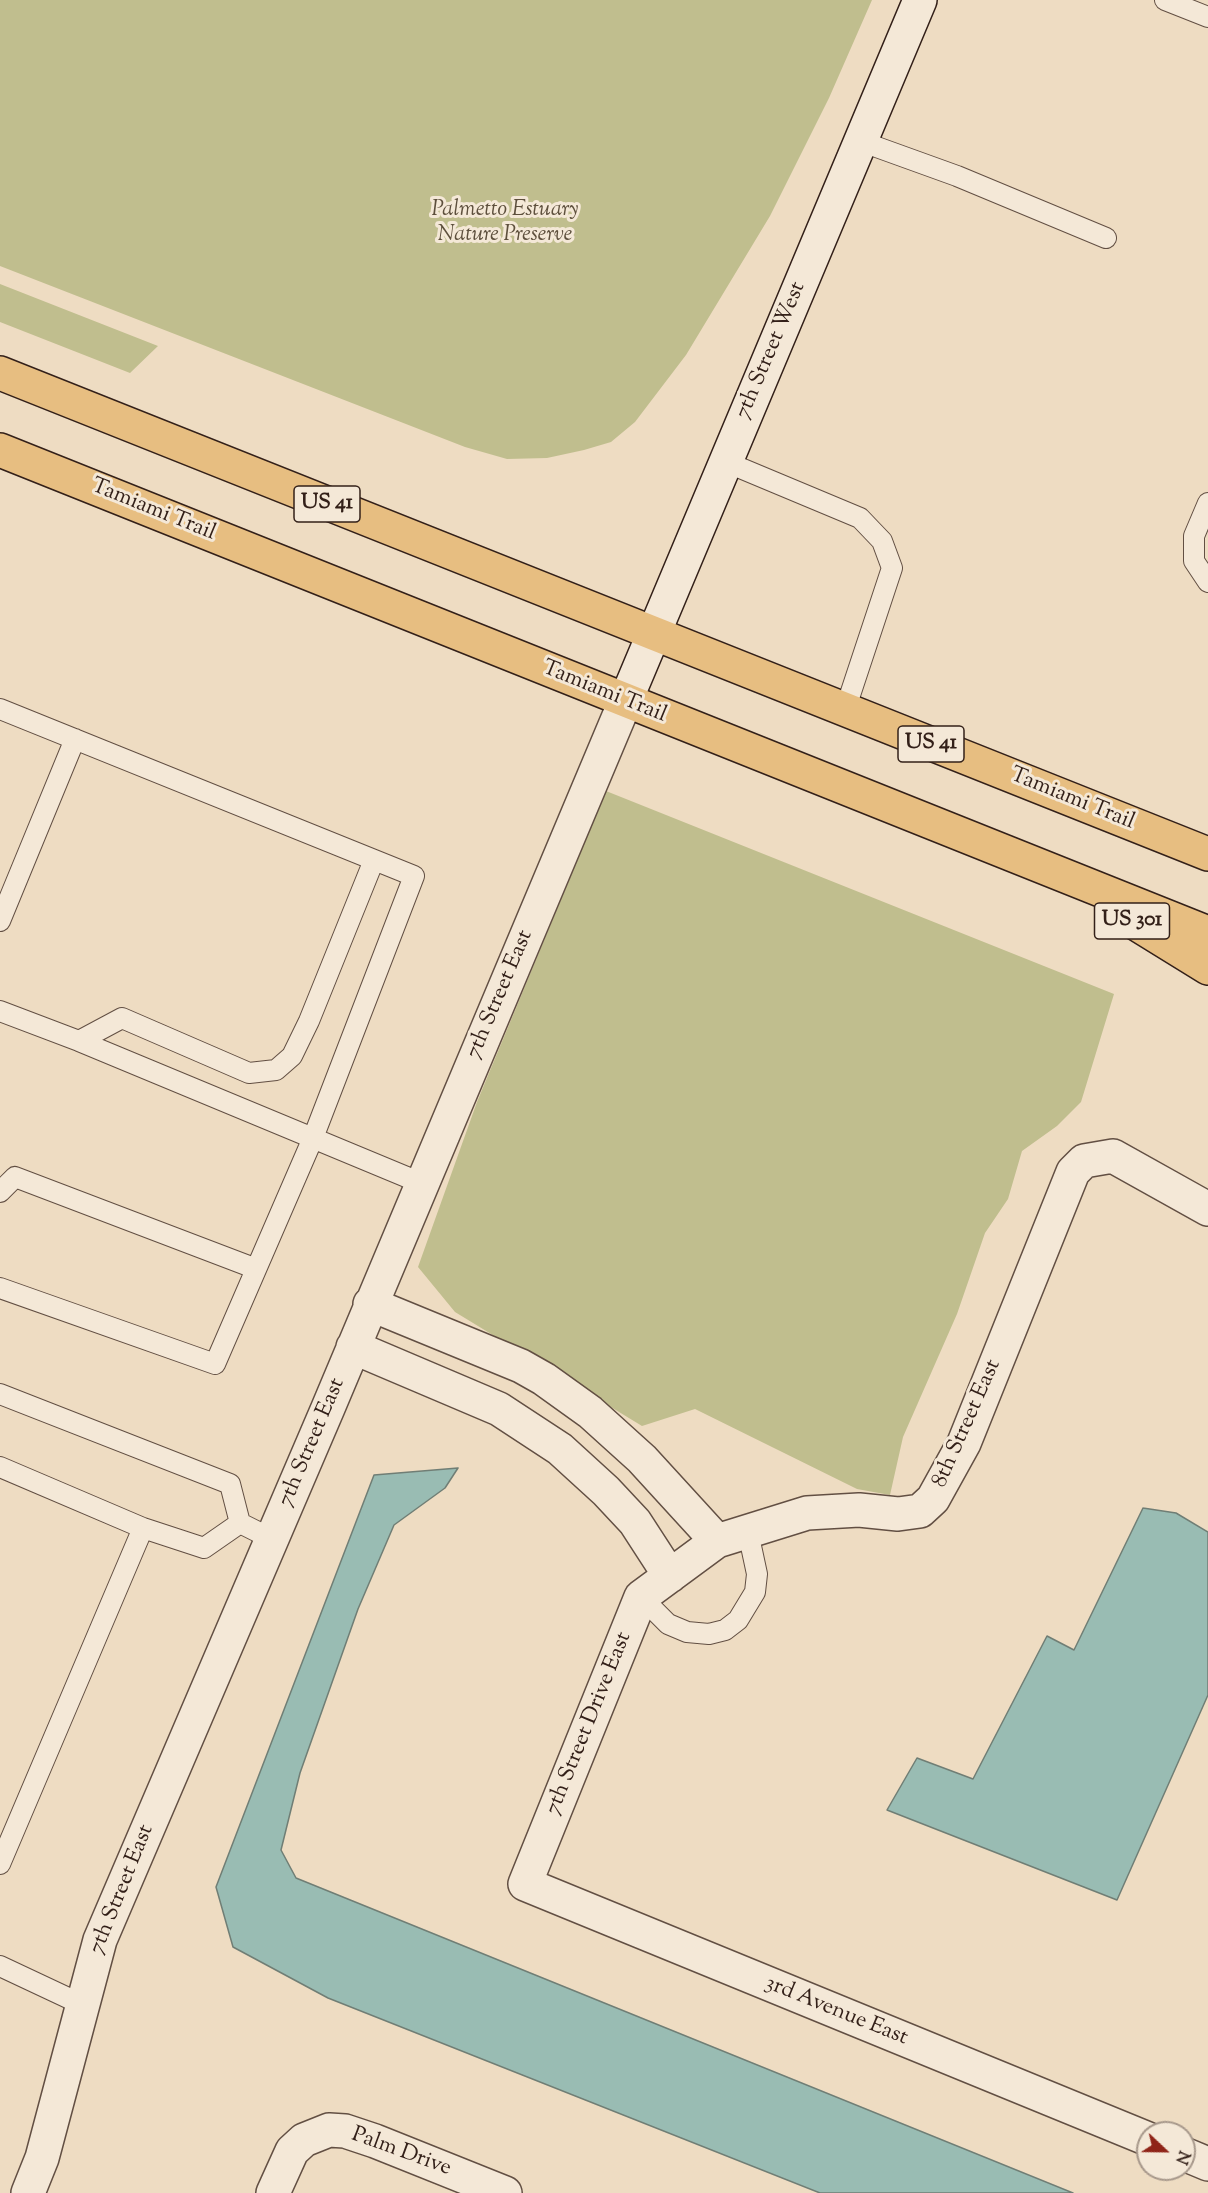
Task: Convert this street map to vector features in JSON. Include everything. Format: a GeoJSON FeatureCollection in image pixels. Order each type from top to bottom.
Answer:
{"type":"FeatureCollection","features":[{"type":"Feature","properties":{"kind":"highway","name":"Tamiami Trail"},"geometry":{"type":"LineString","coordinates":[[0,373],[1208,854]]}},
{"type":"Feature","properties":{"kind":"highway","name":"Tamiami Trail"},"geometry":{"type":"LineString","coordinates":[[0,450],[428,620],[625,702],[1208,933]]}},
{"type":"Feature","properties":{"kind":"highway","name":"US 301"},"geometry":{"type":"LineString","coordinates":[[1056,874],[1208,968]]}},
{"type":"Feature","properties":{"kind":"street","name":"7th Street West"},"geometry":{"type":"LineString","coordinates":[[625,702],[920,0]]}},
{"type":"Feature","properties":{"kind":"street","name":"7th Street East"},"geometry":{"type":"LineString","coordinates":[[28,2193],[42,2158],[100,1940],[625,702]]}},
{"type":"Feature","properties":{"kind":"street","name":"8th Street East"},"geometry":{"type":"LineString","coordinates":[[717,1541],[807,1513],[859,1510],[898,1514],[920,1511],[933,1499],[964,1443],[1073,1172],[1084,1161],[1113,1156],[1208,1209]]}},
{"type":"Feature","properties":{"kind":"street"},"geometry":{"type":"LineString","coordinates":[[370,1304],[521,1366],[590,1412],[642,1459],[717,1541],[641,1597]]}},
{"type":"Feature","properties":{"kind":"street"},"geometry":{"type":"LineString","coordinates":[[353,1347],[499,1409],[560,1449],[606,1491],[635,1522],[670,1576]]}},
{"type":"Feature","properties":{"kind":"street"},"geometry":{"type":"LineString","coordinates":[[499,1409],[521,1366]]}},
{"type":"Feature","properties":{"kind":"street"},"geometry":{"type":"LineString","coordinates":[[606,1491],[642,1459]]}},
{"type":"Feature","properties":{"kind":"street","name":"7th Street Drive East"},"geometry":{"type":"LineString","coordinates":[[525,1884],[641,1597]]}},
{"type":"Feature","properties":{"kind":"street","name":"3rd Avenue East"},"geometry":{"type":"LineString","coordinates":[[525,1884],[1136,2134]]}},
{"type":"Feature","properties":{"kind":"street","name":"Palm Drive"},"geometry":{"type":"LineString","coordinates":[[273,2193],[292,2151],[304,2140],[329,2130],[345,2131],[375,2141],[506,2193]]}},
{"type":"Feature","properties":{"kind":"lane"},"geometry":{"type":"LineString","coordinates":[[1165,0],[1208,17]]}},
{"type":"Feature","properties":{"kind":"lane"},"geometry":{"type":"LineString","coordinates":[[860,141],[957,176],[1106,238]]}},
{"type":"Feature","properties":{"kind":"lane"},"geometry":{"type":"LineString","coordinates":[[726,462],[860,518],[882,541],[892,568],[845,710]]}},
{"type":"Feature","properties":{"kind":"lane"},"geometry":{"type":"LineString","coordinates":[[1208,503],[1194,536],[1194,561],[1208,582]]}},
{"type":"Feature","properties":{"kind":"lane"},"geometry":{"type":"LineString","coordinates":[[0,709],[414,876],[313,1138],[254,1268],[214,1364],[0,1288]]}},
{"type":"Feature","properties":{"kind":"lane"},"geometry":{"type":"LineString","coordinates":[[0,921],[75,739]]}},
{"type":"Feature","properties":{"kind":"lane"},"geometry":{"type":"LineString","coordinates":[[79,1041],[122,1018],[249,1073],[276,1070],[292,1056],[309,1021],[374,860]]}},
{"type":"Feature","properties":{"kind":"lane"},"geometry":{"type":"LineString","coordinates":[[0,1011],[79,1041],[421,1183]]}},
{"type":"Feature","properties":{"kind":"lane"},"geometry":{"type":"LineString","coordinates":[[0,1192],[15,1177],[254,1268]]}},
{"type":"Feature","properties":{"kind":"lane"},"geometry":{"type":"LineString","coordinates":[[0,1394],[230,1484],[240,1522],[272,1539]]}},
{"type":"Feature","properties":{"kind":"lane"},"geometry":{"type":"LineString","coordinates":[[0,1467],[143,1528],[204,1548],[240,1522]]}},
{"type":"Feature","properties":{"kind":"lane"},"geometry":{"type":"LineString","coordinates":[[0,1864],[143,1528]]}},
{"type":"Feature","properties":{"kind":"lane"},"geometry":{"type":"LineString","coordinates":[[641,1597],[668,1624],[687,1632],[708,1634],[725,1630],[738,1620],[755,1592],[757,1574],[748,1532]]}},
{"type":"Feature","properties":{"kind":"lane"},"geometry":{"type":"LineString","coordinates":[[0,1966],[83,2005]]}},
{"type":"Feature","properties":{"kind":"green space","name":"Palmetto Estuary Nature Preserve"},"geometry":{"type":"Polygon","coordinates":[[[0,0],[872,0],[829,98],[770,216],[686,355],[635,422],[611,442],[584,450],[547,458],[507,459],[465,447],[0,266],[0,0]]]}},
{"type":"Feature","properties":{"kind":"green space"},"geometry":{"type":"Polygon","coordinates":[[[0,284],[158,346],[130,373],[0,322],[0,284]]]}},
{"type":"Feature","properties":{"kind":"green space"},"geometry":{"type":"Polygon","coordinates":[[[606,791],[1114,994],[1081,1102],[1057,1126],[1022,1151],[1008,1199],[985,1233],[957,1314],[903,1437],[890,1495],[857,1489],[695,1409],[642,1426],[455,1312],[418,1267],[477,1102],[606,791]]]}},
{"type":"Feature","properties":{"kind":"water"},"geometry":{"type":"Polygon","coordinates":[[[458,1468],[445,1488],[394,1525],[358,1609],[300,1773],[281,1850],[296,1878],[1073,2193],[820,2193],[328,1998],[233,1947],[216,1887],[374,1475],[458,1468]]]}},
{"type":"Feature","properties":{"kind":"water"},"geometry":{"type":"Polygon","coordinates":[[[1143,1508],[1176,1513],[1208,1532],[1208,1695],[1117,1900],[887,1810],[917,1758],[973,1779],[1047,1636],[1074,1650],[1143,1508]]]}}]}
